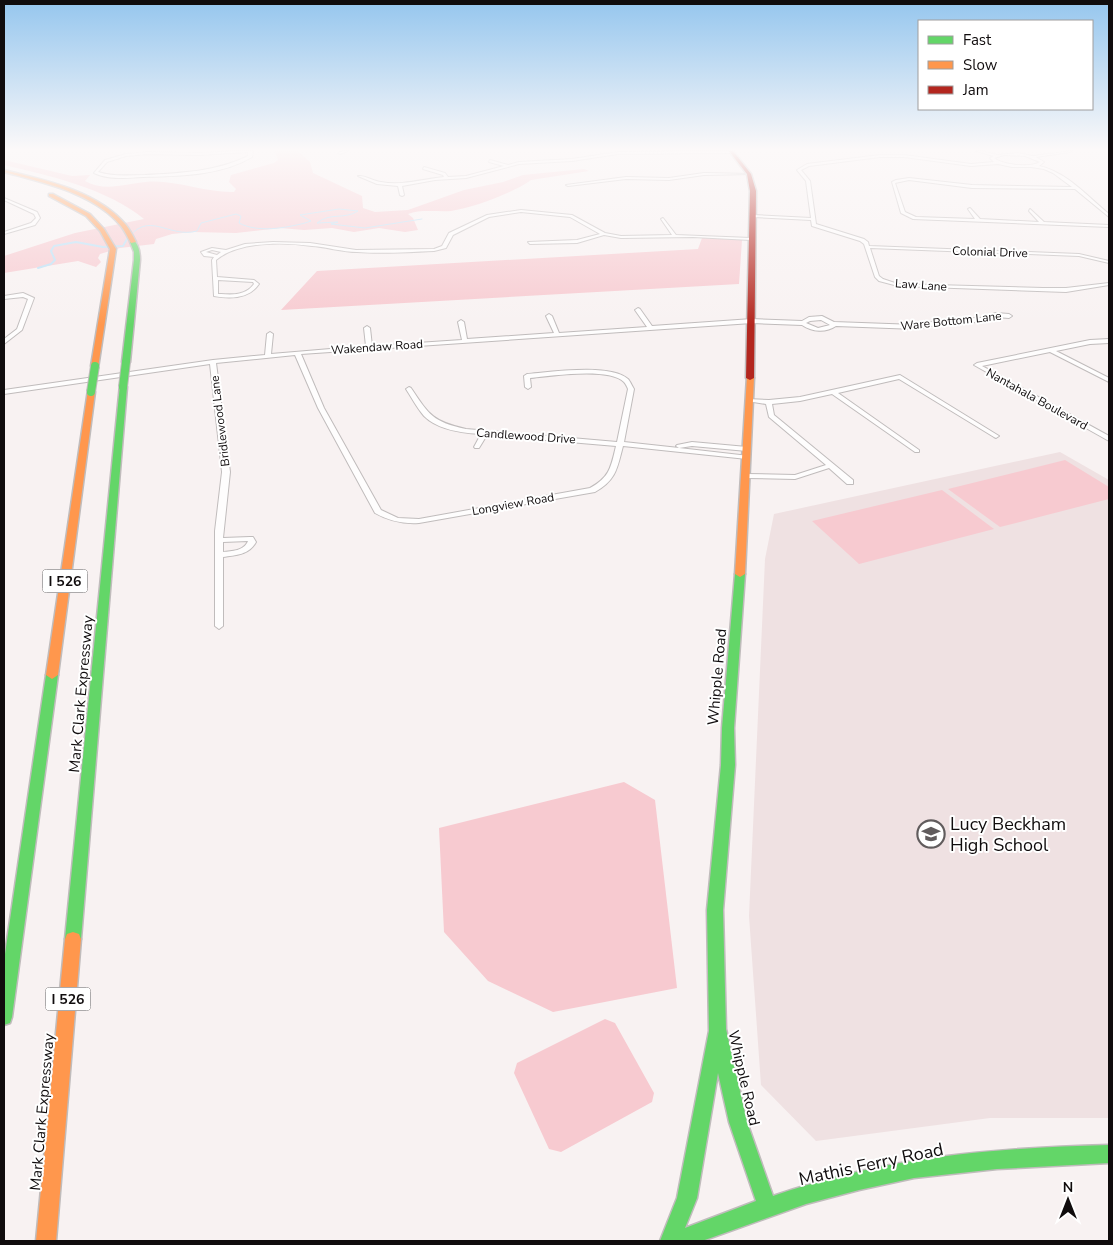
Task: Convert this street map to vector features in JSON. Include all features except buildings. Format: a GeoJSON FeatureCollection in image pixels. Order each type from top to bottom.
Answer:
{"type":"FeatureCollection","features":[{"type":"Feature","properties":{"kind":"main road","name":"Mark Clark Expressway"},"geometry":{"type":"LineString","coordinates":[[4,1017],[91,392],[113,256],[113,249],[107,235],[98,223],[78,209]]}},
{"type":"Feature","properties":{"kind":"main road","name":"Mark Clark Expressway"},"geometry":{"type":"LineString","coordinates":[[46,1241],[123,387],[137,252],[127,230],[119,220],[105,209]]}},
{"type":"Feature","properties":{"kind":"main road","name":"Whipple Road"},"geometry":{"type":"LineString","coordinates":[[753,209],[752,321],[746,476],[728,728],[728,765],[716,910],[717,1029],[738,1122],[767,1206]]}},
{"type":"Feature","properties":{"kind":"main road"},"geometry":{"type":"LineString","coordinates":[[4,940],[31,828]]}},
{"type":"Feature","properties":{"kind":"main road"},"geometry":{"type":"LineString","coordinates":[[670,1241],[687,1198],[717,1029]]}},
{"type":"Feature","properties":{"kind":"main road","name":"Mathis Ferry Road"},"geometry":{"type":"LineString","coordinates":[[677,1241],[767,1206],[886,1174],[964,1162],[1017,1157],[1109,1154]]}},
{"type":"Feature","properties":{"kind":"main road"},"geometry":{"type":"LineString","coordinates":[[50,1186],[51,1241]]}},
{"type":"Feature","properties":{"kind":"street"},"geometry":{"type":"LineString","coordinates":[[4,233],[33,224],[38,218],[36,213],[27,209]]}},
{"type":"Feature","properties":{"kind":"street"},"geometry":{"type":"LineString","coordinates":[[811,209],[814,225],[862,240],[869,248]]}},
{"type":"Feature","properties":{"kind":"street"},"geometry":{"type":"LineString","coordinates":[[902,209],[903,213],[909,216],[923,219],[1109,226]]}},
{"type":"Feature","properties":{"kind":"street"},"geometry":{"type":"LineString","coordinates":[[970,209],[979,221]]}},
{"type":"Feature","properties":{"kind":"street"},"geometry":{"type":"LineString","coordinates":[[1030,210],[1044,224]]}},
{"type":"Feature","properties":{"kind":"street"},"geometry":{"type":"LineString","coordinates":[[216,278],[247,280],[257,284],[248,293],[226,296],[216,295],[214,260],[226,251],[242,246],[311,244],[354,251],[434,250],[444,247],[451,234],[488,216],[521,211],[571,216],[604,234],[637,238],[675,236],[752,237]]}},
{"type":"Feature","properties":{"kind":"street"},"geometry":{"type":"LineString","coordinates":[[753,214],[812,217]]}},
{"type":"Feature","properties":{"kind":"street"},"geometry":{"type":"LineString","coordinates":[[663,219],[675,236]]}},
{"type":"Feature","properties":{"kind":"street"},"geometry":{"type":"LineString","coordinates":[[530,243],[578,242],[592,240],[604,234]]}},
{"type":"Feature","properties":{"kind":"street","name":"Colonial Drive"},"geometry":{"type":"LineString","coordinates":[[869,248],[1079,255],[1109,262]]}},
{"type":"Feature","properties":{"kind":"street","name":"Law Lane"},"geometry":{"type":"LineString","coordinates":[[869,248],[877,276],[881,280],[898,284],[1051,290],[1066,290],[1109,284]]}},
{"type":"Feature","properties":{"kind":"street"},"geometry":{"type":"LineString","coordinates":[[217,256],[203,252],[212,249],[226,251]]}},
{"type":"Feature","properties":{"kind":"street"},"geometry":{"type":"LineString","coordinates":[[4,297],[23,295],[31,298],[19,330],[4,342]]}},
{"type":"Feature","properties":{"kind":"street"},"geometry":{"type":"LineString","coordinates":[[638,310],[650,327]]}},
{"type":"Feature","properties":{"kind":"street","name":"Ware Bottom Lane"},"geometry":{"type":"LineString","coordinates":[[752,321],[803,323],[806,320],[817,318],[830,321],[833,324],[916,327],[946,321],[980,320],[996,315],[1009,316]]}},
{"type":"Feature","properties":{"kind":"street"},"geometry":{"type":"LineString","coordinates":[[549,316],[557,334]]}},
{"type":"Feature","properties":{"kind":"street","name":"Wakendaw Road"},"geometry":{"type":"LineString","coordinates":[[4,392],[213,362],[297,353],[752,321]]}},
{"type":"Feature","properties":{"kind":"street"},"geometry":{"type":"LineString","coordinates":[[461,322],[466,340]]}},
{"type":"Feature","properties":{"kind":"street","name":"Ware Bottom Lane"},"geometry":{"type":"LineString","coordinates":[[803,323],[807,327],[817,329],[827,329],[833,324]]}},
{"type":"Feature","properties":{"kind":"street"},"geometry":{"type":"LineString","coordinates":[[368,328],[369,347]]}},
{"type":"Feature","properties":{"kind":"street"},"geometry":{"type":"LineString","coordinates":[[268,356],[270,334]]}},
{"type":"Feature","properties":{"kind":"street","name":"Nantahala Boulevard"},"geometry":{"type":"LineString","coordinates":[[1109,341],[1090,342],[977,365],[1109,440]]}},
{"type":"Feature","properties":{"kind":"street"},"geometry":{"type":"LineString","coordinates":[[1051,350],[1109,380]]}},
{"type":"Feature","properties":{"kind":"street","name":"Longview Road"},"geometry":{"type":"LineString","coordinates":[[297,353],[321,408],[378,511],[386,517],[396,520],[419,522],[592,490],[607,480],[611,474],[620,444],[631,389],[629,382],[623,376],[612,372],[597,372],[527,376],[528,387]]}},
{"type":"Feature","properties":{"kind":"street","name":"Bridlewood Lane"},"geometry":{"type":"LineString","coordinates":[[213,362],[226,472],[219,540],[219,626]]}},
{"type":"Feature","properties":{"kind":"street"},"geometry":{"type":"LineString","coordinates":[[749,400],[787,401],[900,377],[996,436]]}},
{"type":"Feature","properties":{"kind":"street","name":"Candlewood Drive"},"geometry":{"type":"LineString","coordinates":[[409,389],[428,418],[441,426],[484,434],[747,453]]}},
{"type":"Feature","properties":{"kind":"street"},"geometry":{"type":"LineString","coordinates":[[833,392],[917,451]]}},
{"type":"Feature","properties":{"kind":"street"},"geometry":{"type":"LineString","coordinates":[[769,402],[771,416],[850,482]]}},
{"type":"Feature","properties":{"kind":"street"},"geometry":{"type":"LineString","coordinates":[[477,447],[484,434]]}},
{"type":"Feature","properties":{"kind":"street"},"geometry":{"type":"LineString","coordinates":[[746,476],[795,477],[830,466]]}},
{"type":"Feature","properties":{"kind":"street"},"geometry":{"type":"LineString","coordinates":[[219,540],[245,538],[250,539],[252,542],[251,546],[242,551],[219,555]]}},
{"type":"Feature","properties":{"kind":"shaded area"},"geometry":{"type":"Polygon","coordinates":[[[130,209],[366,209],[375,212],[411,209],[460,209],[408,214],[413,218],[418,230],[405,232],[379,228],[354,232],[332,228],[304,230],[280,228],[236,233],[193,232],[172,234],[156,239],[154,244],[120,248],[100,254],[98,258],[101,262],[96,267],[78,261],[4,273],[4,256],[75,233],[144,219],[130,209]]]}},
{"type":"Feature","properties":{"kind":"shaded area"},"geometry":{"type":"Polygon","coordinates":[[[702,238],[742,240],[739,284],[281,310],[317,271],[698,249],[702,238]]]}},
{"type":"Feature","properties":{"kind":"shaded area","name":"Lucy Beckham High School"},"geometry":{"type":"Polygon","coordinates":[[[1060,452],[1109,480],[1109,1118],[990,1118],[816,1141],[761,1085],[749,916],[765,559],[774,514],[1060,452]]]}},
{"type":"Feature","properties":{"kind":"shaded area"},"geometry":{"type":"Polygon","coordinates":[[[1065,460],[1109,487],[1109,499],[1000,527],[948,489],[1065,460]]]}},
{"type":"Feature","properties":{"kind":"shaded area"},"geometry":{"type":"Polygon","coordinates":[[[942,490],[994,529],[859,564],[812,521],[942,490]]]}},
{"type":"Feature","properties":{"kind":"shaded area"},"geometry":{"type":"Polygon","coordinates":[[[624,782],[655,800],[677,988],[553,1012],[488,981],[444,932],[439,828],[624,782]]]}},
{"type":"Feature","properties":{"kind":"shaded area"},"geometry":{"type":"Polygon","coordinates":[[[605,1019],[615,1023],[654,1093],[652,1102],[561,1152],[549,1149],[514,1073],[517,1063],[605,1019]]]}},
{"type":"Feature","properties":{"kind":"waterway"},"geometry":{"type":"LineString","coordinates":[[126,241],[134,231],[150,225],[177,231],[197,231],[201,223],[236,214],[241,216],[239,223],[246,226],[263,229],[280,228],[311,221],[300,215],[338,209]]}},
{"type":"Feature","properties":{"kind":"waterway"},"geometry":{"type":"LineString","coordinates":[[340,209],[358,211],[353,214],[327,218],[317,223],[338,222],[331,224],[365,228],[422,219]]}},
{"type":"Feature","properties":{"kind":"waterway"},"geometry":{"type":"LineString","coordinates":[[38,268],[51,264],[55,260],[51,251],[54,246],[76,242],[103,247],[123,246],[127,239]]}},
{"type":"Feature","properties":{"kind":"traffic: fast"},"geometry":{"type":"LineString","coordinates":[[126,362],[137,260],[137,252],[133,242]]}},
{"type":"Feature","properties":{"kind":"traffic: fast"},"geometry":{"type":"LineString","coordinates":[[123,387],[126,362]]}},
{"type":"Feature","properties":{"kind":"traffic: fast"},"geometry":{"type":"LineString","coordinates":[[91,392],[95,366]]}},
{"type":"Feature","properties":{"kind":"traffic: fast"},"geometry":{"type":"LineString","coordinates":[[73,939],[123,387]]}},
{"type":"Feature","properties":{"kind":"traffic: fast"},"geometry":{"type":"LineString","coordinates":[[740,574],[728,728],[728,765],[715,910],[717,1029],[738,1122],[767,1206]]}},
{"type":"Feature","properties":{"kind":"traffic: fast"},"geometry":{"type":"LineString","coordinates":[[4,1017],[52,675]]}},
{"type":"Feature","properties":{"kind":"traffic: fast"},"geometry":{"type":"LineString","coordinates":[[670,1241],[687,1198],[716,1034]]}},
{"type":"Feature","properties":{"kind":"traffic: fast"},"geometry":{"type":"LineString","coordinates":[[677,1241],[780,1203],[886,1174],[969,1162],[1025,1157],[1109,1154]]}},
{"type":"Feature","properties":{"kind":"traffic: slow"},"geometry":{"type":"LineString","coordinates":[[77,209],[88,215],[102,230],[113,249],[95,366]]}},
{"type":"Feature","properties":{"kind":"traffic: slow"},"geometry":{"type":"LineString","coordinates":[[105,209],[125,227],[133,242]]}},
{"type":"Feature","properties":{"kind":"traffic: slow"},"geometry":{"type":"LineString","coordinates":[[740,574],[750,378]]}},
{"type":"Feature","properties":{"kind":"traffic: slow"},"geometry":{"type":"LineString","coordinates":[[52,675],[91,392]]}},
{"type":"Feature","properties":{"kind":"traffic: slow"},"geometry":{"type":"LineString","coordinates":[[46,1241],[73,939]]}},
{"type":"Feature","properties":{"kind":"traffic: jam"},"geometry":{"type":"LineString","coordinates":[[750,378],[753,209]]}},
{"type":"Feature","properties":{"kind":"place","name":"Lucy Beckham High School"},"geometry":{"type":"Point","coordinates":[931,834]}}]}
